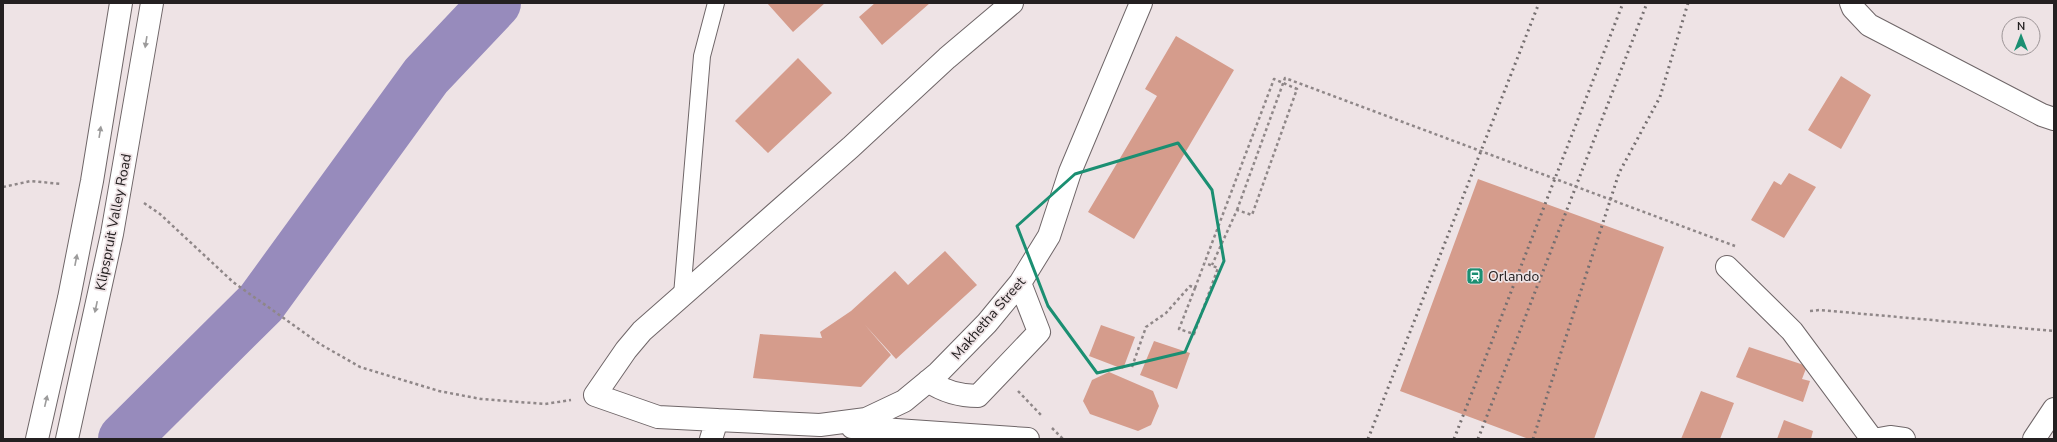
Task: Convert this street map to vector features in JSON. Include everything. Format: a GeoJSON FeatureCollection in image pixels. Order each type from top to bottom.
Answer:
{"type":"FeatureCollection","features":[{"type":"Feature","properties":{"kind":"street","name":"Klipspruit Valley Road"},"geometry":{"type":"LineString","coordinates":[[37,439],[69,298],[89,197],[121,3]]}},
{"type":"Feature","properties":{"kind":"street","name":"Klipspruit Valley Road"},"geometry":{"type":"LineString","coordinates":[[67,439],[112,234],[152,3]]}},
{"type":"Feature","properties":{"kind":"street"},"geometry":{"type":"LineString","coordinates":[[595,395],[626,350],[642,331],[851,147],[947,58],[1012,3]]}},
{"type":"Feature","properties":{"kind":"street","name":"Makhetha Street"},"geometry":{"type":"LineString","coordinates":[[595,395],[658,417],[714,430],[820,425],[866,419],[904,400],[938,373],[987,323],[1020,283],[1049,236],[1070,172],[1141,3]]}},
{"type":"Feature","properties":{"kind":"street"},"geometry":{"type":"LineString","coordinates":[[1851,3],[1853,8],[1869,25],[2042,115],[2054,119]]}},
{"type":"Feature","properties":{"kind":"street"},"geometry":{"type":"LineString","coordinates":[[1727,267],[1792,331],[1872,439]]}},
{"type":"Feature","properties":{"kind":"street"},"geometry":{"type":"LineString","coordinates":[[928,382],[939,389],[964,396],[978,396],[1039,332],[1020,283]]}},
{"type":"Feature","properties":{"kind":"street"},"geometry":{"type":"LineString","coordinates":[[2034,439],[2054,409]]}},
{"type":"Feature","properties":{"kind":"street"},"geometry":{"type":"LineString","coordinates":[[820,425],[1028,439]]}},
{"type":"Feature","properties":{"kind":"street"},"geometry":{"type":"LineString","coordinates":[[1879,439],[1890,437],[1904,439]]}},
{"type":"Feature","properties":{"kind":"lane"},"geometry":{"type":"LineString","coordinates":[[682,295],[702,56],[712,12],[716,3]]}},
{"type":"Feature","properties":{"kind":"path"},"geometry":{"type":"LineString","coordinates":[[1212,265],[1237,210],[1286,78],[1735,246]]}},
{"type":"Feature","properties":{"kind":"path"},"geometry":{"type":"LineString","coordinates":[[1205,263],[1218,268],[1194,334],[1180,329],[1274,79],[1297,89],[1252,215],[1237,210]]}},
{"type":"Feature","properties":{"kind":"path"},"geometry":{"type":"LineString","coordinates":[[3,187],[32,181],[61,184]]}},
{"type":"Feature","properties":{"kind":"path"},"geometry":{"type":"LineString","coordinates":[[144,203],[160,214],[233,282],[320,344],[360,367],[439,392],[482,399],[545,404],[595,395]]}},
{"type":"Feature","properties":{"kind":"path"},"geometry":{"type":"LineString","coordinates":[[1132,367],[1146,327],[1166,314],[1190,286],[1195,288]]}},
{"type":"Feature","properties":{"kind":"path"},"geometry":{"type":"LineString","coordinates":[[1775,314],[1820,310],[2054,331]]}},
{"type":"Feature","properties":{"kind":"highlighted area"},"geometry":{"type":"Polygon","coordinates":[[[1178,143],[1212,190],[1224,261],[1185,352],[1097,373],[1048,306],[1017,226],[1075,174],[1178,143]]]}},
{"type":"Feature","properties":{"kind":"building"},"geometry":{"type":"Polygon","coordinates":[[[767,3],[825,3],[793,32],[767,3]]]}},
{"type":"Feature","properties":{"kind":"building"},"geometry":{"type":"Polygon","coordinates":[[[875,3],[930,3],[882,45],[859,17],[875,3]]]}},
{"type":"Feature","properties":{"kind":"building"},"geometry":{"type":"Polygon","coordinates":[[[1176,36],[1234,70],[1134,239],[1088,212],[1157,96],[1145,89],[1176,36]]]}},
{"type":"Feature","properties":{"kind":"building"},"geometry":{"type":"Polygon","coordinates":[[[798,58],[832,93],[768,153],[735,121],[798,58]]]}},
{"type":"Feature","properties":{"kind":"building"},"geometry":{"type":"Polygon","coordinates":[[[1841,76],[1871,95],[1841,149],[1808,130],[1841,76]]]}},
{"type":"Feature","properties":{"kind":"building"},"geometry":{"type":"Polygon","coordinates":[[[1789,173],[1816,187],[1784,238],[1751,220],[1774,181],[1781,185],[1789,173]]]}},
{"type":"Feature","properties":{"kind":"building"},"geometry":{"type":"Polygon","coordinates":[[[1478,179],[1664,247],[1594,439],[1529,439],[1400,391],[1478,179]]]}},
{"type":"Feature","properties":{"kind":"building"},"geometry":{"type":"Polygon","coordinates":[[[945,251],[977,285],[896,359],[865,325],[891,355],[861,387],[753,378],[760,334],[822,338],[820,332],[851,311],[895,271],[908,285],[945,251]]]}},
{"type":"Feature","properties":{"kind":"building"},"geometry":{"type":"Polygon","coordinates":[[[1101,325],[1135,337],[1123,369],[1089,356],[1101,325]]]}},
{"type":"Feature","properties":{"kind":"building"},"geometry":{"type":"Polygon","coordinates":[[[1154,341],[1190,353],[1177,389],[1140,375],[1154,341]]]}},
{"type":"Feature","properties":{"kind":"building"},"geometry":{"type":"Polygon","coordinates":[[[1749,347],[1807,366],[1802,379],[1810,381],[1803,402],[1736,377],[1749,347]]]}},
{"type":"Feature","properties":{"kind":"building"},"geometry":{"type":"Polygon","coordinates":[[[1109,372],[1153,391],[1159,406],[1151,425],[1138,431],[1090,414],[1083,401],[1092,380],[1109,372]]]}},
{"type":"Feature","properties":{"kind":"building"},"geometry":{"type":"Polygon","coordinates":[[[1701,391],[1734,403],[1720,439],[1681,439],[1701,391]]]}},
{"type":"Feature","properties":{"kind":"building"},"geometry":{"type":"Polygon","coordinates":[[[1784,420],[1813,431],[1811,439],[1777,439],[1784,420]]]}},
{"type":"Feature","properties":{"kind":"waterway"},"geometry":{"type":"LineString","coordinates":[[124,439],[261,303],[426,76],[495,3]]}},
{"type":"Feature","properties":{"kind":"railway"},"geometry":{"type":"LineString","coordinates":[[1368,439],[1539,3]]}},
{"type":"Feature","properties":{"kind":"railway"},"geometry":{"type":"LineString","coordinates":[[1454,439],[1623,3]]}},
{"type":"Feature","properties":{"kind":"railway"},"geometry":{"type":"LineString","coordinates":[[1478,439],[1647,3]]}},
{"type":"Feature","properties":{"kind":"railway"},"geometry":{"type":"LineString","coordinates":[[1533,439],[1619,173],[1660,97],[1688,3]]}},
{"type":"Feature","properties":{"kind":"place","name":"Orlando"},"geometry":{"type":"Point","coordinates":[1475,276]}}]}
